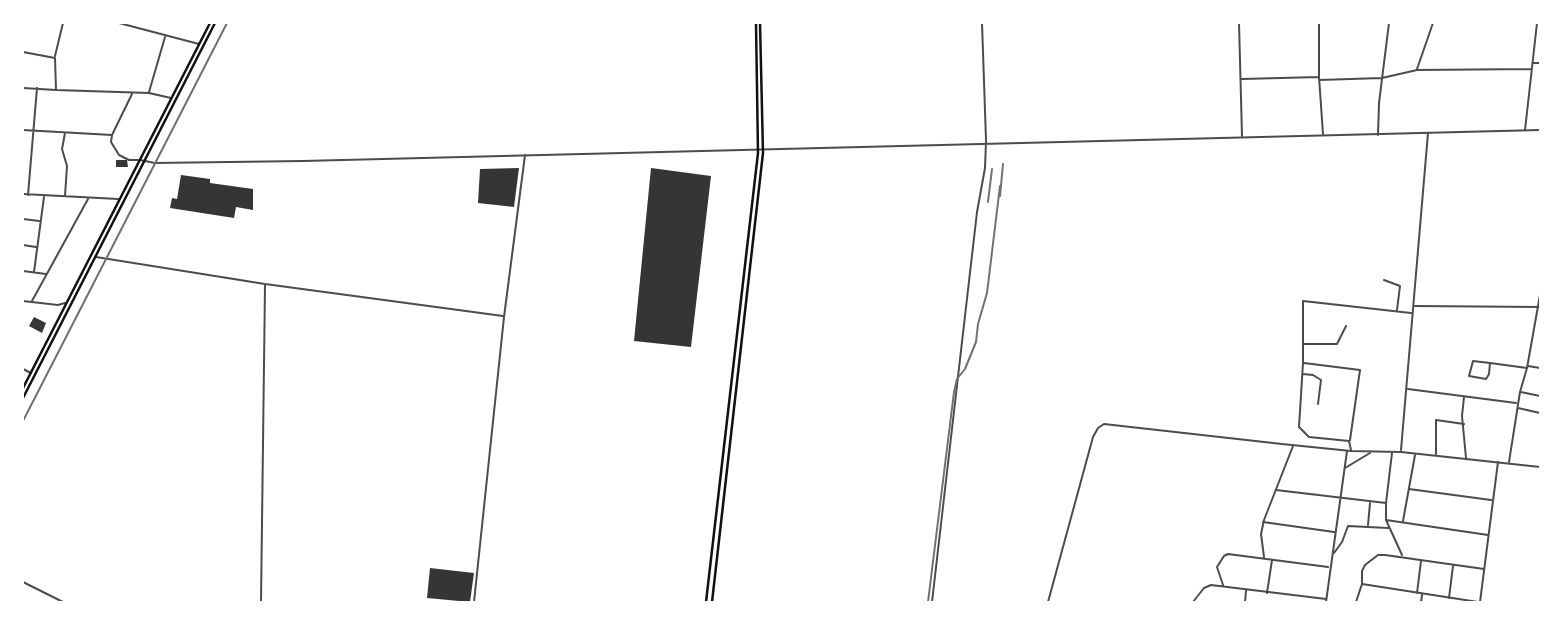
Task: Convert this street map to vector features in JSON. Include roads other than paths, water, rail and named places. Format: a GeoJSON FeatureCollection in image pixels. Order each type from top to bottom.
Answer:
{"type":"FeatureCollection","features":[{"type":"Feature","properties":{"kind":"main road"},"geometry":{"type":"LineString","coordinates":[[173,99],[199,44],[213,23]]}},
{"type":"Feature","properties":{"kind":"main road"},"geometry":{"type":"LineString","coordinates":[[23,398],[213,23]]}},
{"type":"Feature","properties":{"kind":"main road"},"geometry":{"type":"LineString","coordinates":[[712,602],[763,149],[758,23]]}},
{"type":"Feature","properties":{"kind":"main road"},"geometry":{"type":"LineString","coordinates":[[706,602],[758,150],[758,23]]}},
{"type":"Feature","properties":{"kind":"main road"},"geometry":{"type":"LineString","coordinates":[[23,388],[119,199],[142,161]]}},
{"type":"Feature","properties":{"kind":"main road"},"geometry":{"type":"LineString","coordinates":[[51,333],[55,335]]}},
{"type":"Feature","properties":{"kind":"street"},"geometry":{"type":"LineString","coordinates":[[56,90],[55,58],[63,23]]}},
{"type":"Feature","properties":{"kind":"street"},"geometry":{"type":"LineString","coordinates":[[119,23],[199,44]]}},
{"type":"Feature","properties":{"kind":"street"},"geometry":{"type":"LineString","coordinates":[[932,602],[977,212],[985,168],[982,23]]}},
{"type":"Feature","properties":{"kind":"street"},"geometry":{"type":"LineString","coordinates":[[1242,137],[1239,23],[1251,23]]}},
{"type":"Feature","properties":{"kind":"street"},"geometry":{"type":"LineString","coordinates":[[1320,23],[1319,78],[1323,136]]}},
{"type":"Feature","properties":{"kind":"street"},"geometry":{"type":"LineString","coordinates":[[1378,135],[1389,23]]}},
{"type":"Feature","properties":{"kind":"street"},"geometry":{"type":"LineString","coordinates":[[1417,70],[1433,23]]}},
{"type":"Feature","properties":{"kind":"street"},"geometry":{"type":"LineString","coordinates":[[1525,131],[1537,23]]}},
{"type":"Feature","properties":{"kind":"street"},"geometry":{"type":"LineString","coordinates":[[149,93],[166,36]]}},
{"type":"Feature","properties":{"kind":"street"},"geometry":{"type":"LineString","coordinates":[[23,52],[55,58]]}},
{"type":"Feature","properties":{"kind":"street"},"geometry":{"type":"LineString","coordinates":[[1532,63],[1540,63]]}},
{"type":"Feature","properties":{"kind":"street"},"geometry":{"type":"LineString","coordinates":[[1241,79],[1382,78],[1417,70],[1531,69]]}},
{"type":"Feature","properties":{"kind":"street"},"geometry":{"type":"LineString","coordinates":[[23,88],[149,93],[173,99]]}},
{"type":"Feature","properties":{"kind":"street"},"geometry":{"type":"LineString","coordinates":[[29,195],[37,88]]}},
{"type":"Feature","properties":{"kind":"street"},"geometry":{"type":"LineString","coordinates":[[132,93],[111,142],[119,155],[129,160],[155,163],[1540,131]]}},
{"type":"Feature","properties":{"kind":"street"},"geometry":{"type":"LineString","coordinates":[[23,130],[112,135]]}},
{"type":"Feature","properties":{"kind":"street"},"geometry":{"type":"LineString","coordinates":[[65,132],[62,149],[67,166],[65,197]]}},
{"type":"Feature","properties":{"kind":"street"},"geometry":{"type":"LineString","coordinates":[[1401,452],[1428,134]]}},
{"type":"Feature","properties":{"kind":"street"},"geometry":{"type":"LineString","coordinates":[[474,602],[504,317],[525,155]]}},
{"type":"Feature","properties":{"kind":"street"},"geometry":{"type":"LineString","coordinates":[[23,194],[119,199]]}},
{"type":"Feature","properties":{"kind":"street"},"geometry":{"type":"LineString","coordinates":[[34,272],[44,196]]}},
{"type":"Feature","properties":{"kind":"street"},"geometry":{"type":"LineString","coordinates":[[31,302],[88,199]]}},
{"type":"Feature","properties":{"kind":"street"},"geometry":{"type":"LineString","coordinates":[[23,219],[41,221]]}},
{"type":"Feature","properties":{"kind":"street"},"geometry":{"type":"LineString","coordinates":[[23,245],[37,247]]}},
{"type":"Feature","properties":{"kind":"street"},"geometry":{"type":"LineString","coordinates":[[95,257],[504,317]]}},
{"type":"Feature","properties":{"kind":"street"},"geometry":{"type":"LineString","coordinates":[[23,271],[46,274]]}},
{"type":"Feature","properties":{"kind":"street"},"geometry":{"type":"LineString","coordinates":[[1384,280],[1399,286],[1397,311]]}},
{"type":"Feature","properties":{"kind":"street"},"geometry":{"type":"LineString","coordinates":[[261,602],[265,284]]}},
{"type":"Feature","properties":{"kind":"street"},"geometry":{"type":"LineString","coordinates":[[1508,463],[1520,392],[1540,307],[1540,295]]}},
{"type":"Feature","properties":{"kind":"street"},"geometry":{"type":"LineString","coordinates":[[23,301],[58,305],[66,302]]}},
{"type":"Feature","properties":{"kind":"street"},"geometry":{"type":"LineString","coordinates":[[1349,441],[1314,439],[1300,431],[1303,302],[1413,313]]}},
{"type":"Feature","properties":{"kind":"street"},"geometry":{"type":"LineString","coordinates":[[1414,306],[1540,307]]}},
{"type":"Feature","properties":{"kind":"street"},"geometry":{"type":"LineString","coordinates":[[1303,344],[1337,344],[1346,326]]}},
{"type":"Feature","properties":{"kind":"street"},"geometry":{"type":"LineString","coordinates":[[1490,363],[1486,379],[1469,376],[1473,360],[1540,368]]}},
{"type":"Feature","properties":{"kind":"street"},"geometry":{"type":"LineString","coordinates":[[1193,602],[1204,588],[1211,585],[1326,601],[1360,370],[1303,363]]}},
{"type":"Feature","properties":{"kind":"street"},"geometry":{"type":"LineString","coordinates":[[23,369],[31,373]]}},
{"type":"Feature","properties":{"kind":"street"},"geometry":{"type":"LineString","coordinates":[[1302,373],[1314,375],[1321,380],[1318,404]]}},
{"type":"Feature","properties":{"kind":"street"},"geometry":{"type":"LineString","coordinates":[[1407,389],[1518,403]]}},
{"type":"Feature","properties":{"kind":"street"},"geometry":{"type":"LineString","coordinates":[[1520,392],[1540,396]]}},
{"type":"Feature","properties":{"kind":"street"},"geometry":{"type":"LineString","coordinates":[[1464,397],[1466,459]]}},
{"type":"Feature","properties":{"kind":"street"},"geometry":{"type":"LineString","coordinates":[[1517,408],[1540,414]]}},
{"type":"Feature","properties":{"kind":"street"},"geometry":{"type":"LineString","coordinates":[[1436,455],[1436,420],[1464,424]]}},
{"type":"Feature","properties":{"kind":"street"},"geometry":{"type":"LineString","coordinates":[[1048,602],[1090,448],[1100,425],[1349,451],[1401,452],[1540,467]]}},
{"type":"Feature","properties":{"kind":"street"},"geometry":{"type":"LineString","coordinates":[[1264,558],[1261,534],[1263,522],[1294,445]]}},
{"type":"Feature","properties":{"kind":"street"},"geometry":{"type":"LineString","coordinates":[[1344,469],[1373,451]]}},
{"type":"Feature","properties":{"kind":"street"},"geometry":{"type":"LineString","coordinates":[[1392,452],[1386,503],[1387,520],[1403,558]]}},
{"type":"Feature","properties":{"kind":"street"},"geometry":{"type":"LineString","coordinates":[[1403,522],[1415,454]]}},
{"type":"Feature","properties":{"kind":"street"},"geometry":{"type":"LineString","coordinates":[[1362,584],[1479,602],[1498,462]]}},
{"type":"Feature","properties":{"kind":"street"},"geometry":{"type":"LineString","coordinates":[[1409,489],[1493,500]]}},
{"type":"Feature","properties":{"kind":"street"},"geometry":{"type":"LineString","coordinates":[[1275,490],[1386,503]]}},
{"type":"Feature","properties":{"kind":"street"},"geometry":{"type":"LineString","coordinates":[[1368,526],[1370,501]]}},
{"type":"Feature","properties":{"kind":"street"},"geometry":{"type":"LineString","coordinates":[[1387,520],[1489,535]]}},
{"type":"Feature","properties":{"kind":"street"},"geometry":{"type":"LineString","coordinates":[[1263,522],[1335,533]]}},
{"type":"Feature","properties":{"kind":"street"},"geometry":{"type":"LineString","coordinates":[[1332,557],[1348,526],[1390,528]]}},
{"type":"Feature","properties":{"kind":"street"},"geometry":{"type":"LineString","coordinates":[[1223,586],[1217,569],[1226,554],[1330,568]]}},
{"type":"Feature","properties":{"kind":"street"},"geometry":{"type":"LineString","coordinates":[[1356,602],[1362,584],[1362,571],[1372,558],[1385,555],[1485,569]]}},
{"type":"Feature","properties":{"kind":"street"},"geometry":{"type":"LineString","coordinates":[[1266,593],[1272,559]]}},
{"type":"Feature","properties":{"kind":"street"},"geometry":{"type":"LineString","coordinates":[[1417,593],[1421,561]]}},
{"type":"Feature","properties":{"kind":"street"},"geometry":{"type":"LineString","coordinates":[[1449,598],[1454,565]]}},
{"type":"Feature","properties":{"kind":"street"},"geometry":{"type":"LineString","coordinates":[[23,582],[63,602]]}},
{"type":"Feature","properties":{"kind":"street"},"geometry":{"type":"LineString","coordinates":[[1245,602],[1246,590]]}},
{"type":"Feature","properties":{"kind":"street"},"geometry":{"type":"LineString","coordinates":[[1422,602],[1423,594]]}},
{"type":"Feature","properties":{"kind":"street"},"geometry":{"type":"LineString","coordinates":[[1292,602],[1293,596]]}},
{"type":"Feature","properties":{"kind":"railway"},"geometry":{"type":"LineString","coordinates":[[23,421],[227,23]]}},
{"type":"Feature","properties":{"kind":"railway"},"geometry":{"type":"LineString","coordinates":[[1000,196],[1003,164]]}},
{"type":"Feature","properties":{"kind":"railway"},"geometry":{"type":"LineString","coordinates":[[988,202],[992,169]]}},
{"type":"Feature","properties":{"kind":"railway"},"geometry":{"type":"LineString","coordinates":[[928,602],[954,392],[957,379],[965,369],[976,342],[987,293],[1000,186]]}}]}
